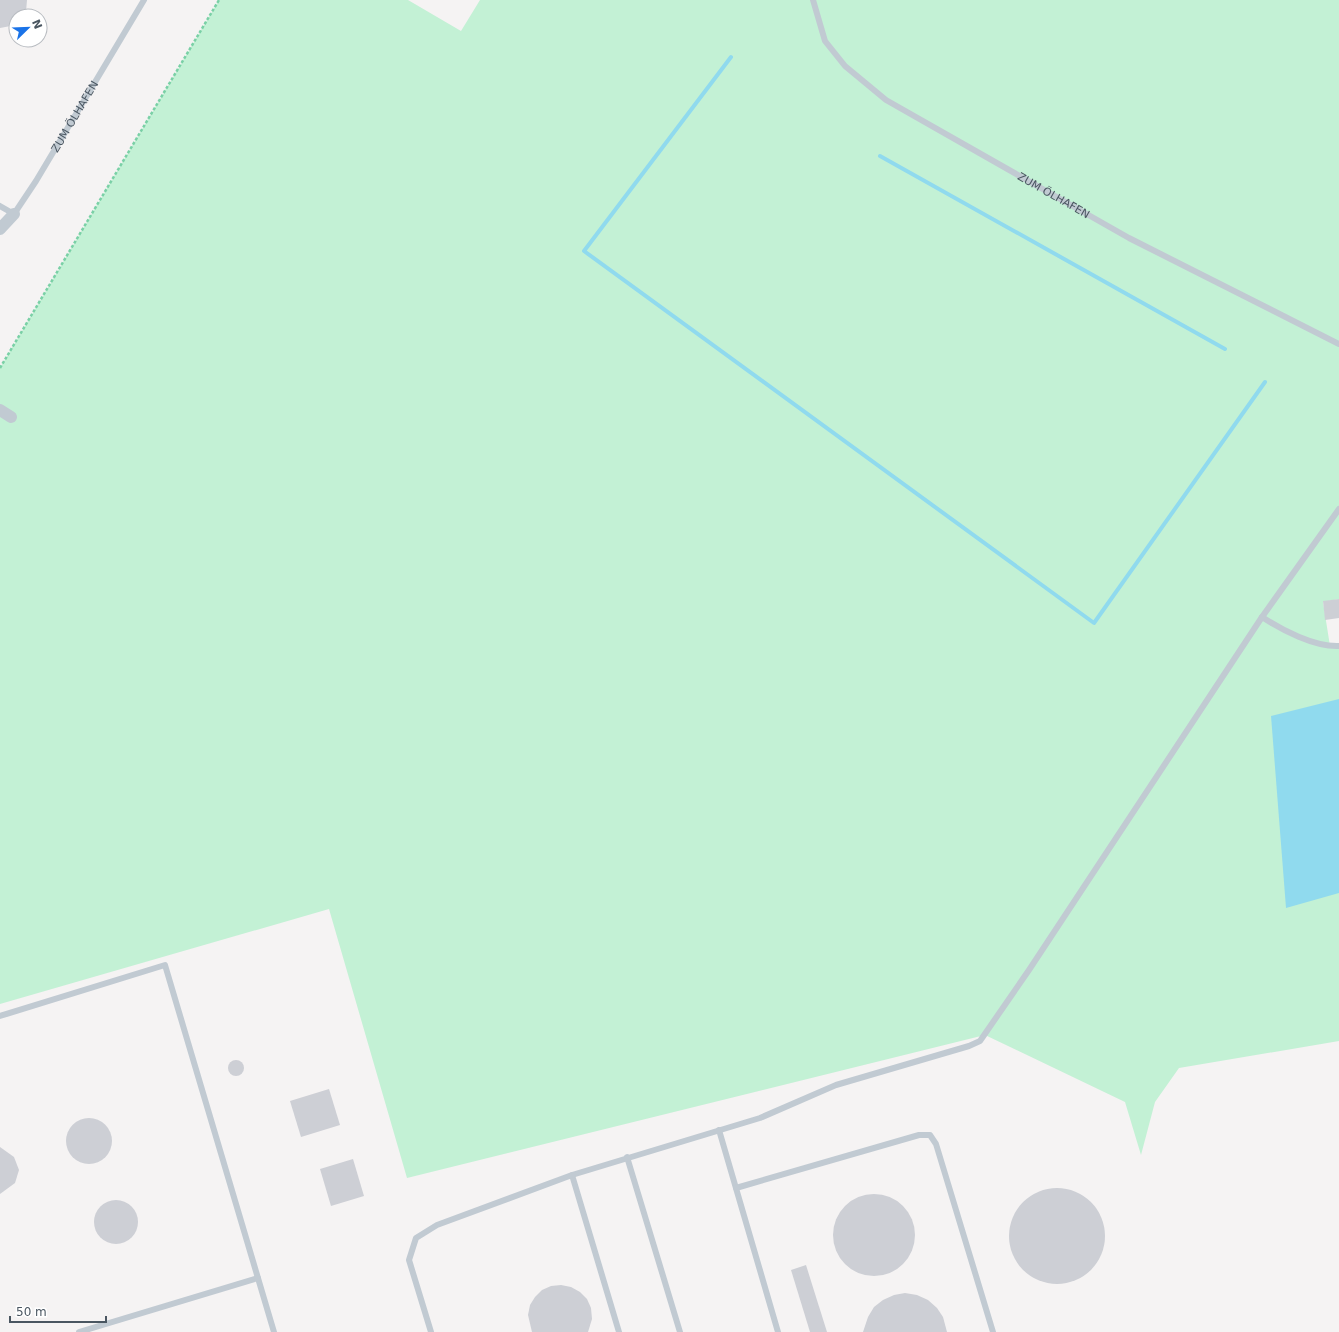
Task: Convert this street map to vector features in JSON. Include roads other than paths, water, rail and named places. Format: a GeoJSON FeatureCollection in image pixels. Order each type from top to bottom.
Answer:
{"type":"FeatureCollection","features":[{"type":"Feature","properties":{"kind":"street","name":"ZUM ÖLHAFEN"},"geometry":{"type":"LineString","coordinates":[[0,229],[14,214]]}},
{"type":"Feature","properties":{"kind":"street"},"geometry":{"type":"LineString","coordinates":[[0,410],[11,417]]}},
{"type":"Feature","properties":{"kind":"lane","name":"ZUM ÖLHAFEN"},"geometry":{"type":"LineString","coordinates":[[14,214],[36,181],[144,0]]}},
{"type":"Feature","properties":{"kind":"lane","name":"ZUM ÖLHAFEN"},"geometry":{"type":"LineString","coordinates":[[813,0],[825,41],[845,66],[886,100],[1129,238],[1339,344]]}},
{"type":"Feature","properties":{"kind":"lane"},"geometry":{"type":"LineString","coordinates":[[0,206],[14,214]]}},
{"type":"Feature","properties":{"kind":"lane"},"geometry":{"type":"LineString","coordinates":[[431,1332],[409,1260],[416,1238],[437,1225],[572,1175],[627,1157],[760,1118],[836,1085],[969,1046],[980,1041],[1029,970],[1262,617],[1339,509]]}},
{"type":"Feature","properties":{"kind":"lane"},"geometry":{"type":"LineString","coordinates":[[1262,617],[1282,630],[1330,646],[1339,646]]}},
{"type":"Feature","properties":{"kind":"lane"},"geometry":{"type":"LineString","coordinates":[[0,1016],[165,966],[274,1332]]}},
{"type":"Feature","properties":{"kind":"lane"},"geometry":{"type":"LineString","coordinates":[[719,1130],[778,1332]]}},
{"type":"Feature","properties":{"kind":"lane"},"geometry":{"type":"LineString","coordinates":[[736,1188],[919,1135],[930,1135],[936,1144],[993,1332]]}},
{"type":"Feature","properties":{"kind":"lane"},"geometry":{"type":"LineString","coordinates":[[627,1157],[680,1332]]}},
{"type":"Feature","properties":{"kind":"lane"},"geometry":{"type":"LineString","coordinates":[[572,1175],[619,1332]]}},
{"type":"Feature","properties":{"kind":"lane"},"geometry":{"type":"LineString","coordinates":[[79,1332],[258,1278]]}},
{"type":"Feature","properties":{"kind":"water"},"geometry":{"type":"Polygon","coordinates":[[[1339,699],[1339,893],[1286,908],[1271,716],[1339,699]]]}},
{"type":"Feature","properties":{"kind":"waterway"},"geometry":{"type":"LineString","coordinates":[[731,57],[584,251],[1094,623],[1265,382]]}},
{"type":"Feature","properties":{"kind":"waterway"},"geometry":{"type":"LineString","coordinates":[[880,156],[1225,349]]}}]}
